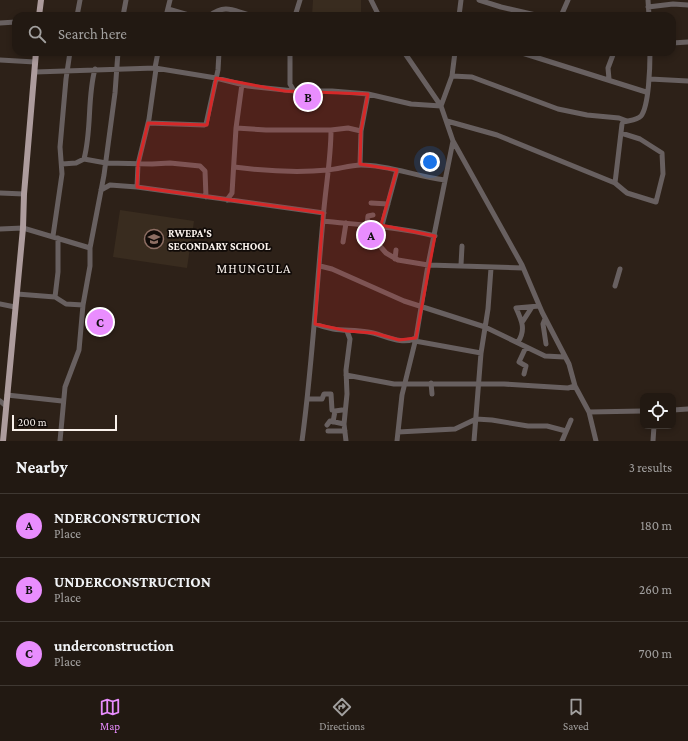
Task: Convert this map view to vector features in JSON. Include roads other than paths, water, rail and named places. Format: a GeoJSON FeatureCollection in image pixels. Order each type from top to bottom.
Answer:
{"type":"FeatureCollection","features":[{"type":"Feature","properties":{"kind":"main road"},"geometry":{"type":"LineString","coordinates":[[40,12],[41,0]]}},
{"type":"Feature","properties":{"kind":"main road"},"geometry":{"type":"LineString","coordinates":[[3,441],[23,228],[24,194],[36,56]]}},
{"type":"Feature","properties":{"kind":"street"},"geometry":{"type":"LineString","coordinates":[[78,12],[80,0]]}},
{"type":"Feature","properties":{"kind":"street"},"geometry":{"type":"LineString","coordinates":[[124,12],[126,0]]}},
{"type":"Feature","properties":{"kind":"street"},"geometry":{"type":"LineString","coordinates":[[167,12],[170,0]]}},
{"type":"Feature","properties":{"kind":"street"},"geometry":{"type":"LineString","coordinates":[[296,12],[300,0]]}},
{"type":"Feature","properties":{"kind":"street"},"geometry":{"type":"LineString","coordinates":[[371,0],[377,12]]}},
{"type":"Feature","properties":{"kind":"street"},"geometry":{"type":"LineString","coordinates":[[460,12],[461,0]]}},
{"type":"Feature","properties":{"kind":"street"},"geometry":{"type":"LineString","coordinates":[[479,0],[523,12]]}},
{"type":"Feature","properties":{"kind":"street"},"geometry":{"type":"LineString","coordinates":[[563,12],[568,0]]}},
{"type":"Feature","properties":{"kind":"street"},"geometry":{"type":"LineString","coordinates":[[648,0],[649,12]]}},
{"type":"Feature","properties":{"kind":"street"},"geometry":{"type":"LineString","coordinates":[[648,7],[676,4],[688,5]]}},
{"type":"Feature","properties":{"kind":"street"},"geometry":{"type":"LineString","coordinates":[[216,12],[222,8],[242,12]]}},
{"type":"Feature","properties":{"kind":"street"},"geometry":{"type":"LineString","coordinates":[[221,12],[222,8]]}},
{"type":"Feature","properties":{"kind":"street"},"geometry":{"type":"LineString","coordinates":[[168,9],[178,12]]}},
{"type":"Feature","properties":{"kind":"street"},"geometry":{"type":"LineString","coordinates":[[0,24],[12,22]]}},
{"type":"Feature","properties":{"kind":"street"},"geometry":{"type":"LineString","coordinates":[[676,43],[688,42]]}},
{"type":"Feature","properties":{"kind":"street"},"geometry":{"type":"LineString","coordinates":[[55,297],[58,272],[56,237],[62,164],[60,147],[69,56]]}},
{"type":"Feature","properties":{"kind":"street"},"geometry":{"type":"LineString","coordinates":[[60,441],[62,402],[65,387],[79,350],[83,305],[90,266],[90,248],[106,163],[115,93],[118,56]]}},
{"type":"Feature","properties":{"kind":"street"},"geometry":{"type":"LineString","coordinates":[[137,187],[138,164],[148,124],[157,56]]}},
{"type":"Feature","properties":{"kind":"street"},"geometry":{"type":"LineString","coordinates":[[148,124],[204,125],[208,121],[219,56]]}},
{"type":"Feature","properties":{"kind":"street"},"geometry":{"type":"LineString","coordinates":[[290,56],[290,84],[294,92]]}},
{"type":"Feature","properties":{"kind":"street"},"geometry":{"type":"LineString","coordinates":[[407,56],[441,106],[453,141],[523,268],[545,319],[571,368],[575,386],[589,412],[596,441]]}},
{"type":"Feature","properties":{"kind":"street"},"geometry":{"type":"LineString","coordinates":[[441,106],[452,76],[454,56]]}},
{"type":"Feature","properties":{"kind":"street"},"geometry":{"type":"LineString","coordinates":[[533,56],[646,92]]}},
{"type":"Feature","properties":{"kind":"street"},"geometry":{"type":"LineString","coordinates":[[609,79],[608,68],[612,56]]}},
{"type":"Feature","properties":{"kind":"street"},"geometry":{"type":"LineString","coordinates":[[615,184],[622,123],[637,119],[641,115],[646,103],[646,92],[650,79],[650,56]]}},
{"type":"Feature","properties":{"kind":"street"},"geometry":{"type":"LineString","coordinates":[[0,60],[36,62]]}},
{"type":"Feature","properties":{"kind":"street"},"geometry":{"type":"LineString","coordinates":[[35,72],[116,68],[155,68],[285,91],[368,94],[411,104],[441,106]]}},
{"type":"Feature","properties":{"kind":"street"},"geometry":{"type":"LineString","coordinates":[[84,159],[90,113],[90,86],[95,69]]}},
{"type":"Feature","properties":{"kind":"street"},"geometry":{"type":"LineString","coordinates":[[452,76],[472,77],[558,109],[588,115],[619,118],[627,121]]}},
{"type":"Feature","properties":{"kind":"street"},"geometry":{"type":"LineString","coordinates":[[650,79],[688,81]]}},
{"type":"Feature","properties":{"kind":"street"},"geometry":{"type":"LineString","coordinates":[[227,200],[232,193],[236,128],[242,84]]}},
{"type":"Feature","properties":{"kind":"street"},"geometry":{"type":"LineString","coordinates":[[285,91],[290,84]]}},
{"type":"Feature","properties":{"kind":"street"},"geometry":{"type":"LineString","coordinates":[[360,165],[361,131],[368,94]]}},
{"type":"Feature","properties":{"kind":"street"},"geometry":{"type":"LineString","coordinates":[[447,121],[497,135],[615,184],[627,193],[654,202],[658,199],[663,174],[663,159],[660,151],[640,139],[621,133]]}},
{"type":"Feature","properties":{"kind":"street"},"geometry":{"type":"LineString","coordinates":[[236,128],[266,130],[331,130],[348,128],[361,131]]}},
{"type":"Feature","properties":{"kind":"street"},"geometry":{"type":"LineString","coordinates":[[302,441],[315,324],[331,130]]}},
{"type":"Feature","properties":{"kind":"street"},"geometry":{"type":"LineString","coordinates":[[396,441],[402,395],[416,339],[428,265],[453,141]]}},
{"type":"Feature","properties":{"kind":"street"},"geometry":{"type":"LineString","coordinates":[[62,164],[76,163],[84,159],[106,163],[170,163],[203,167],[205,171],[206,197]]}},
{"type":"Feature","properties":{"kind":"street"},"geometry":{"type":"LineString","coordinates":[[234,167],[284,172],[328,170],[360,165],[397,170],[423,178],[445,180]]}},
{"type":"Feature","properties":{"kind":"street"},"geometry":{"type":"LineString","coordinates":[[397,170],[378,240],[379,245],[395,260],[428,265],[523,268]]}},
{"type":"Feature","properties":{"kind":"street"},"geometry":{"type":"LineString","coordinates":[[104,175],[110,185]]}},
{"type":"Feature","properties":{"kind":"street"},"geometry":{"type":"LineString","coordinates":[[101,190],[110,185],[137,187],[324,213]]}},
{"type":"Feature","properties":{"kind":"street"},"geometry":{"type":"LineString","coordinates":[[0,193],[24,194]]}},
{"type":"Feature","properties":{"kind":"street"},"geometry":{"type":"LineString","coordinates":[[371,203],[388,204]]}},
{"type":"Feature","properties":{"kind":"street"},"geometry":{"type":"LineString","coordinates":[[367,224],[368,216],[373,215]]}},
{"type":"Feature","properties":{"kind":"street"},"geometry":{"type":"LineString","coordinates":[[323,221],[382,225],[435,236]]}},
{"type":"Feature","properties":{"kind":"street"},"geometry":{"type":"LineString","coordinates":[[343,242],[346,223]]}},
{"type":"Feature","properties":{"kind":"street"},"geometry":{"type":"LineString","coordinates":[[0,228],[23,228],[90,248]]}},
{"type":"Feature","properties":{"kind":"street"},"geometry":{"type":"LineString","coordinates":[[461,265],[462,246]]}},
{"type":"Feature","properties":{"kind":"street"},"geometry":{"type":"LineString","coordinates":[[395,260],[396,250]]}},
{"type":"Feature","properties":{"kind":"street"},"geometry":{"type":"LineString","coordinates":[[320,266],[332,269],[421,306],[485,327],[545,356],[564,357]]}},
{"type":"Feature","properties":{"kind":"street"},"geometry":{"type":"LineString","coordinates":[[474,441],[481,353],[491,268]]}},
{"type":"Feature","properties":{"kind":"street"},"geometry":{"type":"LineString","coordinates":[[615,286],[620,269]]}},
{"type":"Feature","properties":{"kind":"street"},"geometry":{"type":"LineString","coordinates":[[17,294],[55,297],[66,304],[83,305]]}},
{"type":"Feature","properties":{"kind":"street"},"geometry":{"type":"LineString","coordinates":[[0,304],[15,307]]}},
{"type":"Feature","properties":{"kind":"street"},"geometry":{"type":"LineString","coordinates":[[518,342],[523,335],[523,321],[516,308],[539,306]]}},
{"type":"Feature","properties":{"kind":"street"},"geometry":{"type":"LineString","coordinates":[[523,321],[532,307]]}},
{"type":"Feature","properties":{"kind":"street"},"geometry":{"type":"LineString","coordinates":[[545,319],[543,324],[546,344]]}},
{"type":"Feature","properties":{"kind":"street"},"geometry":{"type":"LineString","coordinates":[[315,324],[327,328],[347,331],[374,332],[406,341],[416,339],[481,353]]}},
{"type":"Feature","properties":{"kind":"street"},"geometry":{"type":"LineString","coordinates":[[346,441],[344,424],[347,394],[346,375],[350,338],[347,331]]}},
{"type":"Feature","properties":{"kind":"street"},"geometry":{"type":"LineString","coordinates":[[524,374],[526,366],[519,362],[526,347]]}},
{"type":"Feature","properties":{"kind":"street"},"geometry":{"type":"LineString","coordinates":[[346,375],[388,383],[405,384],[504,384],[568,388],[575,386]]}},
{"type":"Feature","properties":{"kind":"street"},"geometry":{"type":"LineString","coordinates":[[431,383],[432,394]]}},
{"type":"Feature","properties":{"kind":"street"},"geometry":{"type":"LineString","coordinates":[[307,399],[322,399],[324,394],[331,394],[332,410]]}},
{"type":"Feature","properties":{"kind":"street"},"geometry":{"type":"LineString","coordinates":[[7,395],[62,402]]}},
{"type":"Feature","properties":{"kind":"street"},"geometry":{"type":"LineString","coordinates":[[0,401],[6,406]]}},
{"type":"Feature","properties":{"kind":"street"},"geometry":{"type":"LineString","coordinates":[[676,410],[688,409]]}},
{"type":"Feature","properties":{"kind":"street"},"geometry":{"type":"LineString","coordinates":[[333,422],[335,411],[342,410]]}},
{"type":"Feature","properties":{"kind":"street"},"geometry":{"type":"LineString","coordinates":[[589,412],[640,411]]}},
{"type":"Feature","properties":{"kind":"street"},"geometry":{"type":"LineString","coordinates":[[398,432],[455,429],[476,419],[528,426],[548,426],[566,432]]}},
{"type":"Feature","properties":{"kind":"street"},"geometry":{"type":"LineString","coordinates":[[562,441],[571,420]]}},
{"type":"Feature","properties":{"kind":"street"},"geometry":{"type":"LineString","coordinates":[[328,425],[330,421],[344,424]]}},
{"type":"Feature","properties":{"kind":"street"},"geometry":{"type":"LineString","coordinates":[[653,441],[654,429]]}},
{"type":"Feature","properties":{"kind":"street"},"geometry":{"type":"LineString","coordinates":[[328,431],[345,431]]}},
{"type":"Feature","properties":{"kind":"place","name":"UNDERCONSTRUCTION"},"geometry":{"type":"Point","coordinates":[308,97]}},
{"type":"Feature","properties":{"kind":"place","name":"NDERCONSTRUCTION"},"geometry":{"type":"Point","coordinates":[371,235]}},
{"type":"Feature","properties":{"kind":"place","name":"RWEPA'S SECONDARY SCHOOL"},"geometry":{"type":"Point","coordinates":[154,239]}},
{"type":"Feature","properties":{"kind":"place","name":"underconstruction"},"geometry":{"type":"Point","coordinates":[100,322]}},
{"type":"Feature","properties":{"kind":"district","name":"MHUNGULA"},"geometry":{"type":"Point","coordinates":[254,268]}}]}
